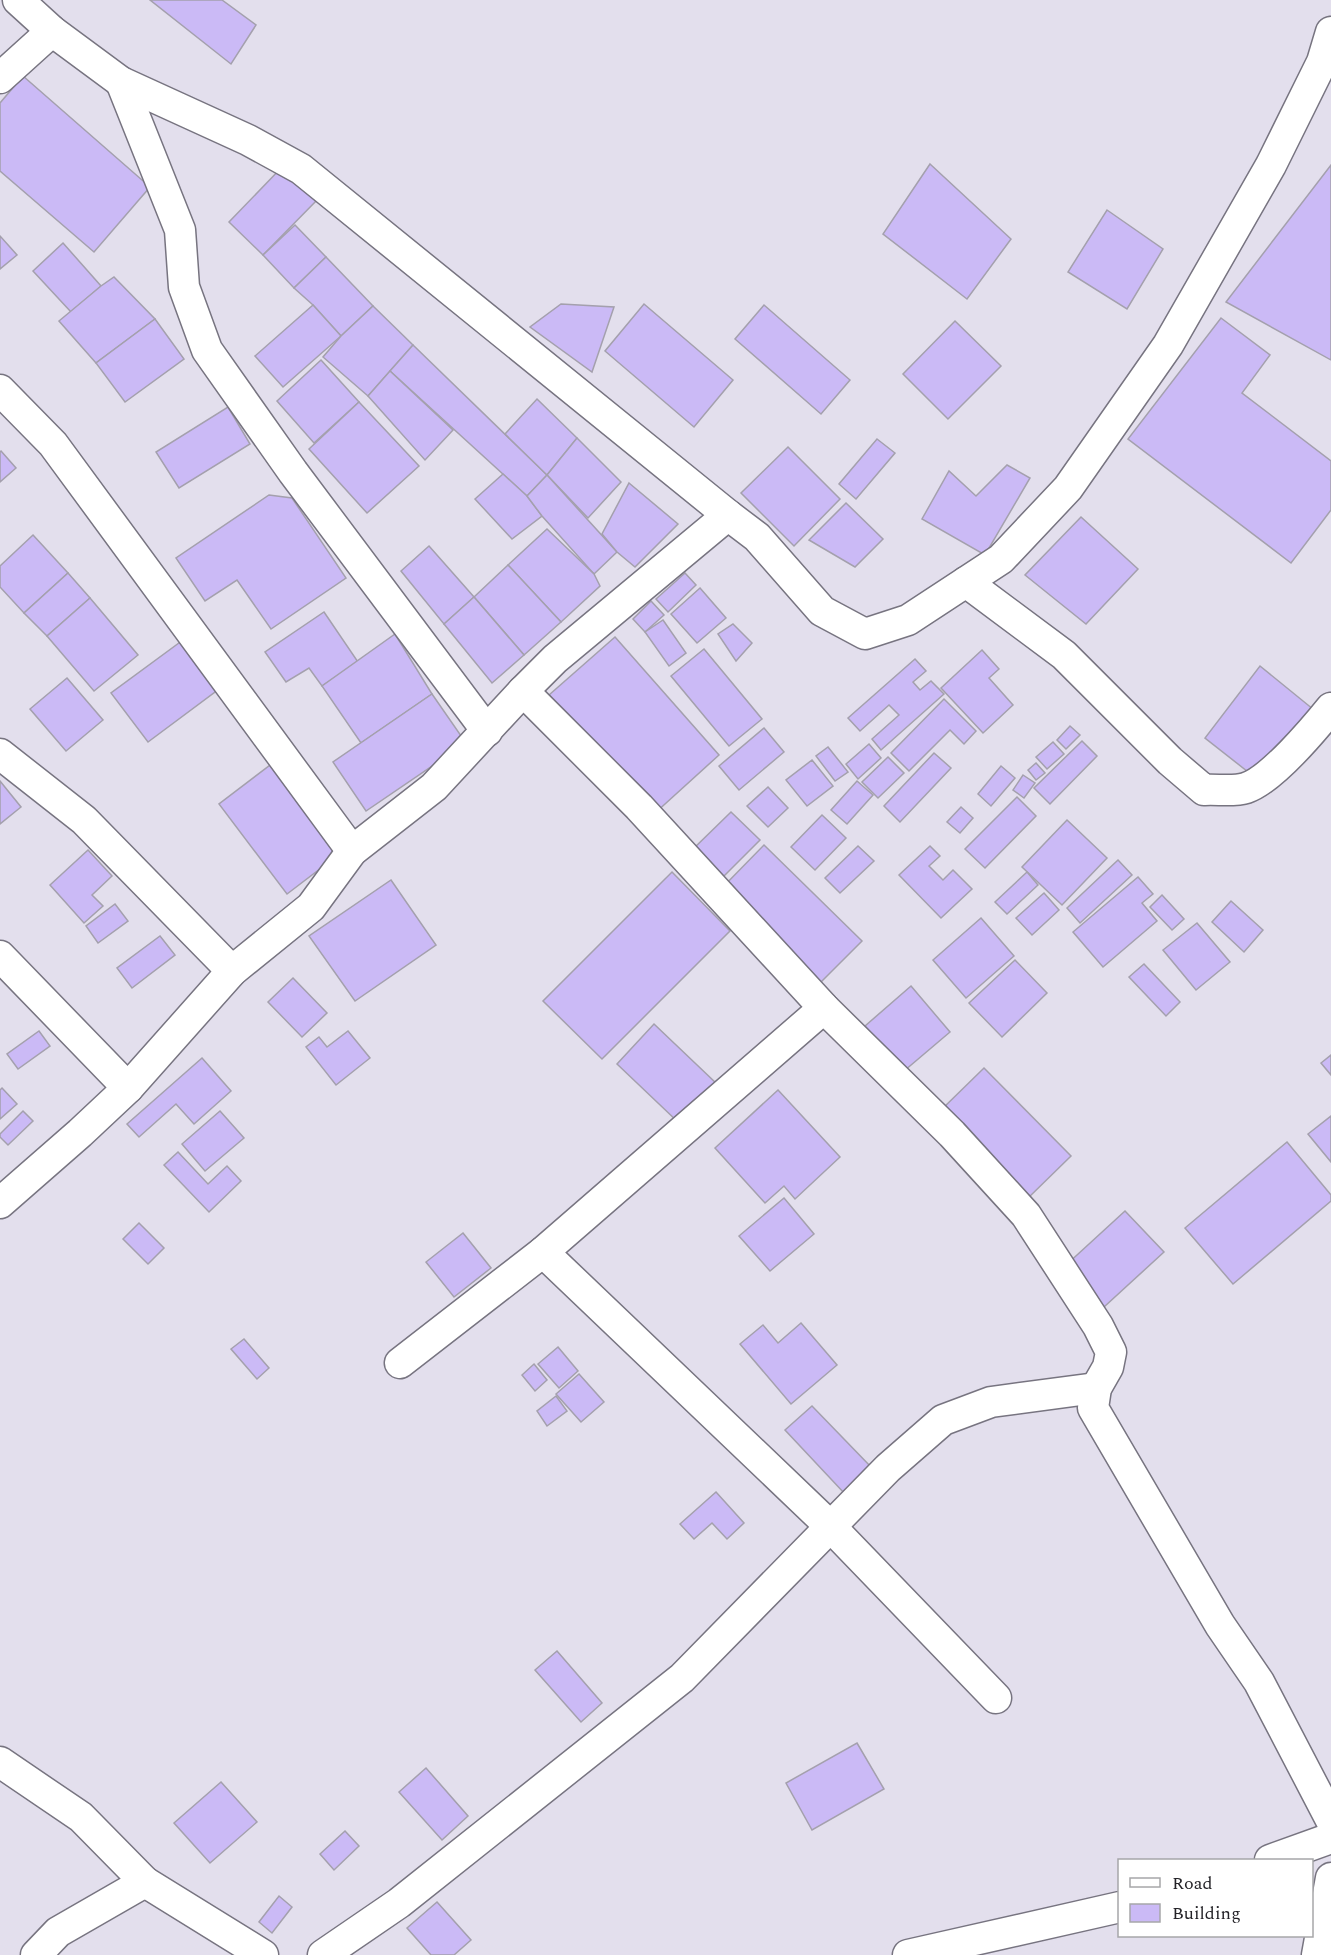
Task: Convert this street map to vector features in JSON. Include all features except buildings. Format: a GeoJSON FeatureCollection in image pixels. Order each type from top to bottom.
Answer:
{"type":"FeatureCollection","features":[{"type":"Feature","properties":{"kind":"street"},"geometry":{"type":"LineString","coordinates":[[18,0],[52,31],[121,82],[248,140],[301,169],[757,537],[822,611],[865,634],[908,620],[1001,559],[1068,488],[1168,345],[1326,69],[1331,32]]}},
{"type":"Feature","properties":{"kind":"street"},"geometry":{"type":"LineString","coordinates":[[0,78],[52,31]]}},
{"type":"Feature","properties":{"kind":"street"},"geometry":{"type":"LineString","coordinates":[[121,82],[180,230],[184,287],[207,350],[292,472],[488,731]]}},
{"type":"Feature","properties":{"kind":"street"},"geometry":{"type":"LineString","coordinates":[[0,390],[53,444],[352,851]]}},
{"type":"Feature","properties":{"kind":"street"},"geometry":{"type":"LineString","coordinates":[[0,1203],[128,1088],[232,971],[311,907],[352,851],[434,787],[555,659],[728,515]]}},
{"type":"Feature","properties":{"kind":"street"},"geometry":{"type":"LineString","coordinates":[[966,582],[1064,655],[1170,761],[1204,790],[1245,789],[1258,782],[1276,767],[1331,708]]}},
{"type":"Feature","properties":{"kind":"street"},"geometry":{"type":"LineString","coordinates":[[523,691],[639,807],[824,1008],[952,1134],[1026,1215],[1098,1326],[1111,1352],[1108,1367],[1096,1388],[1093,1408],[1220,1625],[1259,1682],[1331,1820]]}},
{"type":"Feature","properties":{"kind":"street"},"geometry":{"type":"LineString","coordinates":[[0,754],[84,820],[232,971]]}},
{"type":"Feature","properties":{"kind":"street"},"geometry":{"type":"LineString","coordinates":[[0,956],[128,1088]]}},
{"type":"Feature","properties":{"kind":"street"},"geometry":{"type":"LineString","coordinates":[[400,1363],[543,1252],[824,1008]]}},
{"type":"Feature","properties":{"kind":"street"},"geometry":{"type":"LineString","coordinates":[[543,1252],[831,1527],[996,1698]]}},
{"type":"Feature","properties":{"kind":"street"},"geometry":{"type":"LineString","coordinates":[[323,1955],[399,1903],[682,1678],[888,1468],[943,1420],[991,1402],[1096,1388]]}},
{"type":"Feature","properties":{"kind":"street"},"geometry":{"type":"LineString","coordinates":[[0,1762],[81,1817],[145,1882],[263,1955]]}},
{"type":"Feature","properties":{"kind":"street"},"geometry":{"type":"LineString","coordinates":[[1273,1859],[1331,1838]]}},
{"type":"Feature","properties":{"kind":"street"},"geometry":{"type":"LineString","coordinates":[[1317,1955],[1331,1878]]}},
{"type":"Feature","properties":{"kind":"street"},"geometry":{"type":"LineString","coordinates":[[36,1955],[58,1932],[145,1882]]}},
{"type":"Feature","properties":{"kind":"street"},"geometry":{"type":"LineString","coordinates":[[908,1955],[1118,1907]]}}]}
